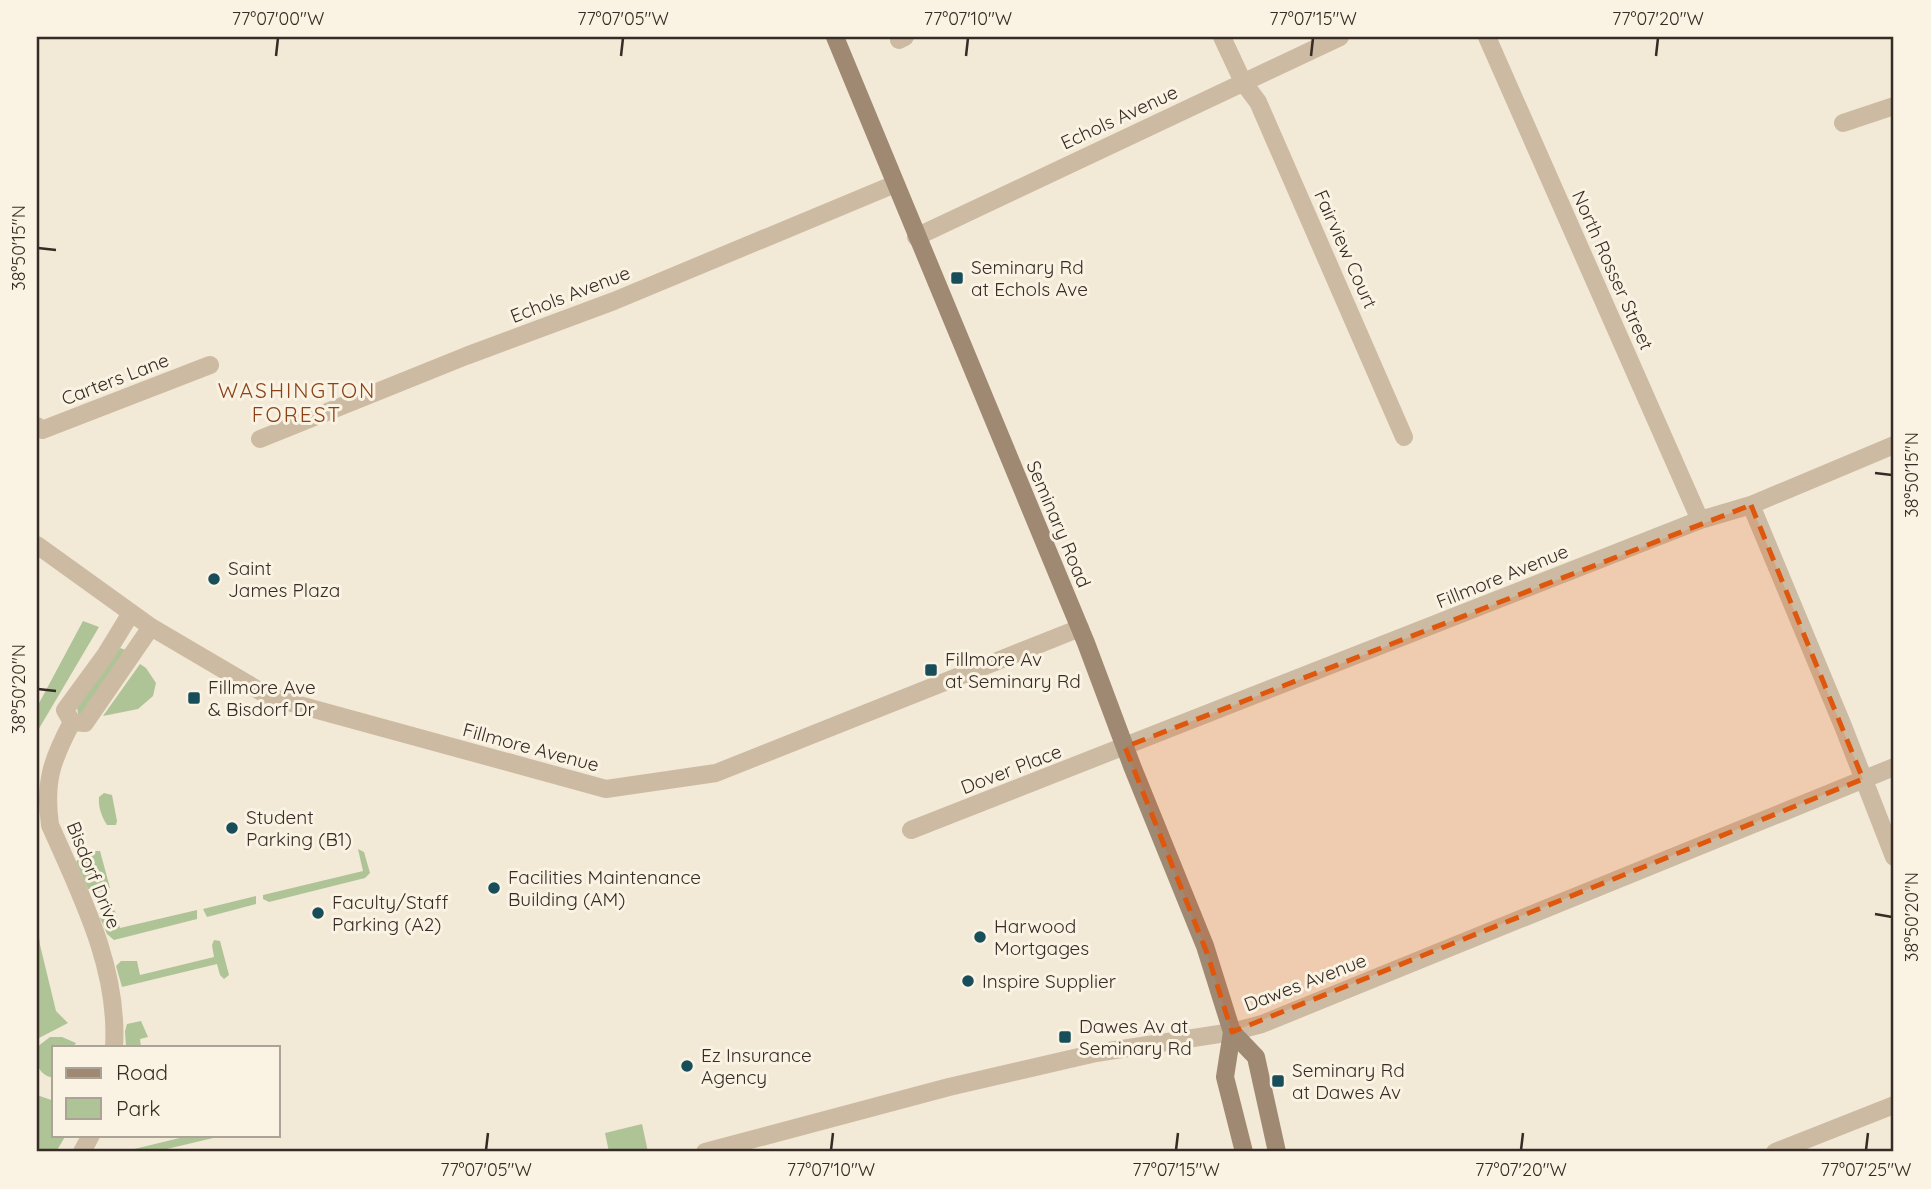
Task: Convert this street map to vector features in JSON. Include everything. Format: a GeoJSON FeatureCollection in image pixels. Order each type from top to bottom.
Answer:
{"type":"FeatureCollection","features":[{"type":"Feature","properties":{"kind":"main road","name":"Seminary Road"},"geometry":{"type":"LineString","coordinates":[[835,37],[1080,628],[1205,947],[1232,1032],[1256,1057],[1277,1152]]}},
{"type":"Feature","properties":{"kind":"main road","name":"Seminary Road"},"geometry":{"type":"LineString","coordinates":[[1232,1032],[1225,1077],[1244,1152]]}},
{"type":"Feature","properties":{"kind":"street","name":"Fairview Court"},"geometry":{"type":"LineString","coordinates":[[1222,37],[1243,82],[1258,102],[1405,437]]}},
{"type":"Feature","properties":{"kind":"street","name":"Echols Avenue"},"geometry":{"type":"LineString","coordinates":[[916,237],[1340,37]]}},
{"type":"Feature","properties":{"kind":"street","name":"North Rosser Street"},"geometry":{"type":"LineString","coordinates":[[1487,37],[1700,520]]}},
{"type":"Feature","properties":{"kind":"street"},"geometry":{"type":"LineString","coordinates":[[1843,123],[1894,106]]}},
{"type":"Feature","properties":{"kind":"street","name":"Echols Avenue"},"geometry":{"type":"LineString","coordinates":[[260,439],[466,356],[614,301],[895,184]]}},
{"type":"Feature","properties":{"kind":"street","name":"Carters Lane"},"geometry":{"type":"LineString","coordinates":[[37,426],[42,430],[210,365]]}},
{"type":"Feature","properties":{"kind":"street","name":"Fillmore Avenue"},"geometry":{"type":"LineString","coordinates":[[1125,747],[1700,520],[1751,505],[1894,445]]}},
{"type":"Feature","properties":{"kind":"street"},"geometry":{"type":"LineString","coordinates":[[1751,505],[1894,857]]}},
{"type":"Feature","properties":{"kind":"street","name":"Fillmore Avenue"},"geometry":{"type":"LineString","coordinates":[[37,545],[151,627],[270,697],[606,789],[716,773],[1080,628]]}},
{"type":"Feature","properties":{"kind":"street","name":"Bisdorf Drive"},"geometry":{"type":"LineString","coordinates":[[72,722],[65,710],[106,654],[131,613]]}},
{"type":"Feature","properties":{"kind":"street","name":"Bisdorf Drive"},"geometry":{"type":"LineString","coordinates":[[72,722],[85,723],[151,627]]}},
{"type":"Feature","properties":{"kind":"street","name":"Bisdorf Drive"},"geometry":{"type":"LineString","coordinates":[[72,722],[50,771],[47,804],[50,825],[103,952],[113,1012],[114,1046]]}},
{"type":"Feature","properties":{"kind":"street","name":"Dover Place"},"geometry":{"type":"LineString","coordinates":[[911,830],[1125,747]]}},
{"type":"Feature","properties":{"kind":"street","name":"Dawes Avenue"},"geometry":{"type":"LineString","coordinates":[[705,1152],[949,1087],[1096,1053],[1232,1032],[1262,1024],[1894,767]]}},
{"type":"Feature","properties":{"kind":"street"},"geometry":{"type":"LineString","coordinates":[[1775,1152],[1894,1105]]}},
{"type":"Feature","properties":{"kind":"street"},"geometry":{"type":"LineString","coordinates":[[82,1152],[90,1136]]}},
{"type":"Feature","properties":{"kind":"highlighted area"},"geometry":{"type":"Polygon","coordinates":[[[1751,505],[1863,779],[1232,1032],[1207,953],[1125,747],[1751,505]]]}},
{"type":"Feature","properties":{"kind":"green space"},"geometry":{"type":"Polygon","coordinates":[[[83,621],[99,627],[37,732],[37,707],[83,621]]]}},
{"type":"Feature","properties":{"kind":"green space"},"geometry":{"type":"Polygon","coordinates":[[[120,648],[126,650],[82,714],[78,714],[77,707],[120,648]]]}},
{"type":"Feature","properties":{"kind":"green space"},"geometry":{"type":"Polygon","coordinates":[[[140,664],[156,683],[153,696],[138,709],[103,716],[140,664]]]}},
{"type":"Feature","properties":{"kind":"green space"},"geometry":{"type":"Polygon","coordinates":[[[104,793],[112,795],[116,825],[107,825],[102,815],[99,797],[104,793]]]}},
{"type":"Feature","properties":{"kind":"green space"},"geometry":{"type":"Polygon","coordinates":[[[358,849],[364,852],[370,873],[365,878],[269,902],[263,899],[263,895],[363,871],[358,849]]]}},
{"type":"Feature","properties":{"kind":"green space"},"geometry":{"type":"Polygon","coordinates":[[[100,851],[110,888],[98,892],[88,889],[76,862],[80,857],[100,851]]]}},
{"type":"Feature","properties":{"kind":"green space"},"geometry":{"type":"Polygon","coordinates":[[[256,896],[256,904],[207,917],[203,909],[256,896]]]}},
{"type":"Feature","properties":{"kind":"green space"},"geometry":{"type":"Polygon","coordinates":[[[110,908],[115,911],[120,928],[197,910],[197,919],[114,940],[107,934],[100,918],[104,910],[110,908]]]}},
{"type":"Feature","properties":{"kind":"green space"},"geometry":{"type":"Polygon","coordinates":[[[37,920],[40,945],[56,1011],[68,1023],[37,1039],[37,920]]]}},
{"type":"Feature","properties":{"kind":"green space"},"geometry":{"type":"Polygon","coordinates":[[[214,940],[220,941],[229,975],[224,979],[217,964],[122,987],[116,966],[121,961],[137,961],[140,975],[214,957],[214,940]]]}},
{"type":"Feature","properties":{"kind":"green space"},"geometry":{"type":"Polygon","coordinates":[[[141,1021],[148,1037],[140,1039],[141,1046],[126,1046],[127,1024],[141,1021]]]}},
{"type":"Feature","properties":{"kind":"green space"},"geometry":{"type":"Polygon","coordinates":[[[50,1037],[62,1037],[76,1043],[74,1046],[52,1046],[52,1077],[44,1074],[39,1067],[37,1047],[50,1037]]]}},
{"type":"Feature","properties":{"kind":"green space"},"geometry":{"type":"Polygon","coordinates":[[[37,1095],[52,1100],[52,1136],[65,1136],[56,1152],[37,1152],[37,1095]]]}},
{"type":"Feature","properties":{"kind":"green space"},"geometry":{"type":"Polygon","coordinates":[[[642,1124],[648,1152],[609,1152],[605,1133],[642,1124]]]}},
{"type":"Feature","properties":{"kind":"green space"},"geometry":{"type":"Polygon","coordinates":[[[188,1136],[222,1136],[154,1152],[122,1152],[188,1136]]]}},
{"type":"Feature","properties":{"kind":"place","name":"Seminary Rd at Echols Ave"},"geometry":{"type":"Point","coordinates":[957,278]}},
{"type":"Feature","properties":{"kind":"place","name":"Saint James Plaza"},"geometry":{"type":"Point","coordinates":[214,579]}},
{"type":"Feature","properties":{"kind":"place","name":"Fillmore Av at Seminary Rd"},"geometry":{"type":"Point","coordinates":[931,670]}},
{"type":"Feature","properties":{"kind":"place","name":"Fillmore Ave & Bisdorf Dr"},"geometry":{"type":"Point","coordinates":[194,698]}},
{"type":"Feature","properties":{"kind":"place","name":"Student Parking (B1)"},"geometry":{"type":"Point","coordinates":[232,828]}},
{"type":"Feature","properties":{"kind":"place","name":"Facilities Maintenance Building (AM)"},"geometry":{"type":"Point","coordinates":[494,888]}},
{"type":"Feature","properties":{"kind":"place","name":"Faculty/Staff Parking (A2)"},"geometry":{"type":"Point","coordinates":[318,913]}},
{"type":"Feature","properties":{"kind":"place","name":"Harwood Mortgages"},"geometry":{"type":"Point","coordinates":[980,937]}},
{"type":"Feature","properties":{"kind":"place","name":"Inspire Supplier"},"geometry":{"type":"Point","coordinates":[968,981]}},
{"type":"Feature","properties":{"kind":"place","name":"Dawes Av at Seminary Rd"},"geometry":{"type":"Point","coordinates":[1065,1037]}},
{"type":"Feature","properties":{"kind":"place","name":"Ez Insurance Agency"},"geometry":{"type":"Point","coordinates":[687,1066]}},
{"type":"Feature","properties":{"kind":"place","name":"Seminary Rd at Dawes Av"},"geometry":{"type":"Point","coordinates":[1278,1081]}},
{"type":"Feature","properties":{"kind":"district","name":"WASHINGTON FOREST"},"geometry":{"type":"Point","coordinates":[297,403]}}]}
